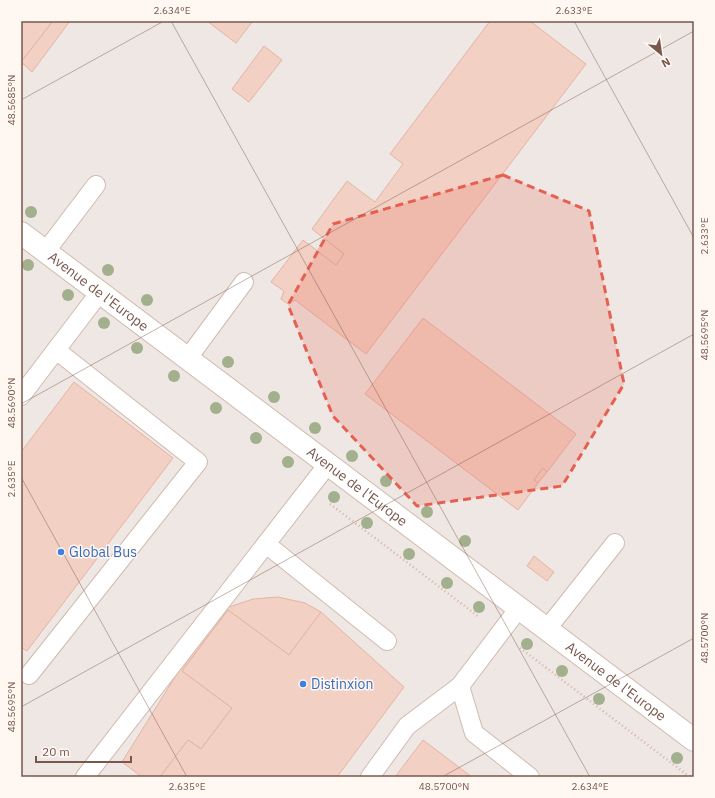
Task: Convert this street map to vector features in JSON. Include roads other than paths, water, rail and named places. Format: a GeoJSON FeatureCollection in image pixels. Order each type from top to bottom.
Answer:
{"type":"FeatureCollection","features":[{"type":"Feature","properties":{"kind":"street","name":"Avenue de l'Europe"},"geometry":{"type":"LineString","coordinates":[[21,233],[694,740]]}},
{"type":"Feature","properties":{"kind":"lane"},"geometry":{"type":"LineString","coordinates":[[46,251],[96,185]]}},
{"type":"Feature","properties":{"kind":"lane"},"geometry":{"type":"LineString","coordinates":[[188,358],[244,282]]}},
{"type":"Feature","properties":{"kind":"lane"},"geometry":{"type":"LineString","coordinates":[[21,396],[100,292]]}},
{"type":"Feature","properties":{"kind":"lane"},"geometry":{"type":"LineString","coordinates":[[29,675],[198,462],[56,350]]}},
{"type":"Feature","properties":{"kind":"lane"},"geometry":{"type":"LineString","coordinates":[[90,775],[328,464]]}},
{"type":"Feature","properties":{"kind":"lane"},"geometry":{"type":"LineString","coordinates":[[547,629],[615,543]]}},
{"type":"Feature","properties":{"kind":"lane"},"geometry":{"type":"LineString","coordinates":[[266,544],[387,642]]}},
{"type":"Feature","properties":{"kind":"lane"},"geometry":{"type":"LineString","coordinates":[[370,777],[407,726],[460,686],[519,608]]}},
{"type":"Feature","properties":{"kind":"lane"},"geometry":{"type":"LineString","coordinates":[[460,686],[474,733],[530,777]]}},
{"type":"Feature","properties":{"kind":"place","name":"Global Bus"},"geometry":{"type":"Point","coordinates":[61,552]}},
{"type":"Feature","properties":{"kind":"place","name":"Distinxion"},"geometry":{"type":"Point","coordinates":[303,684]}}]}
